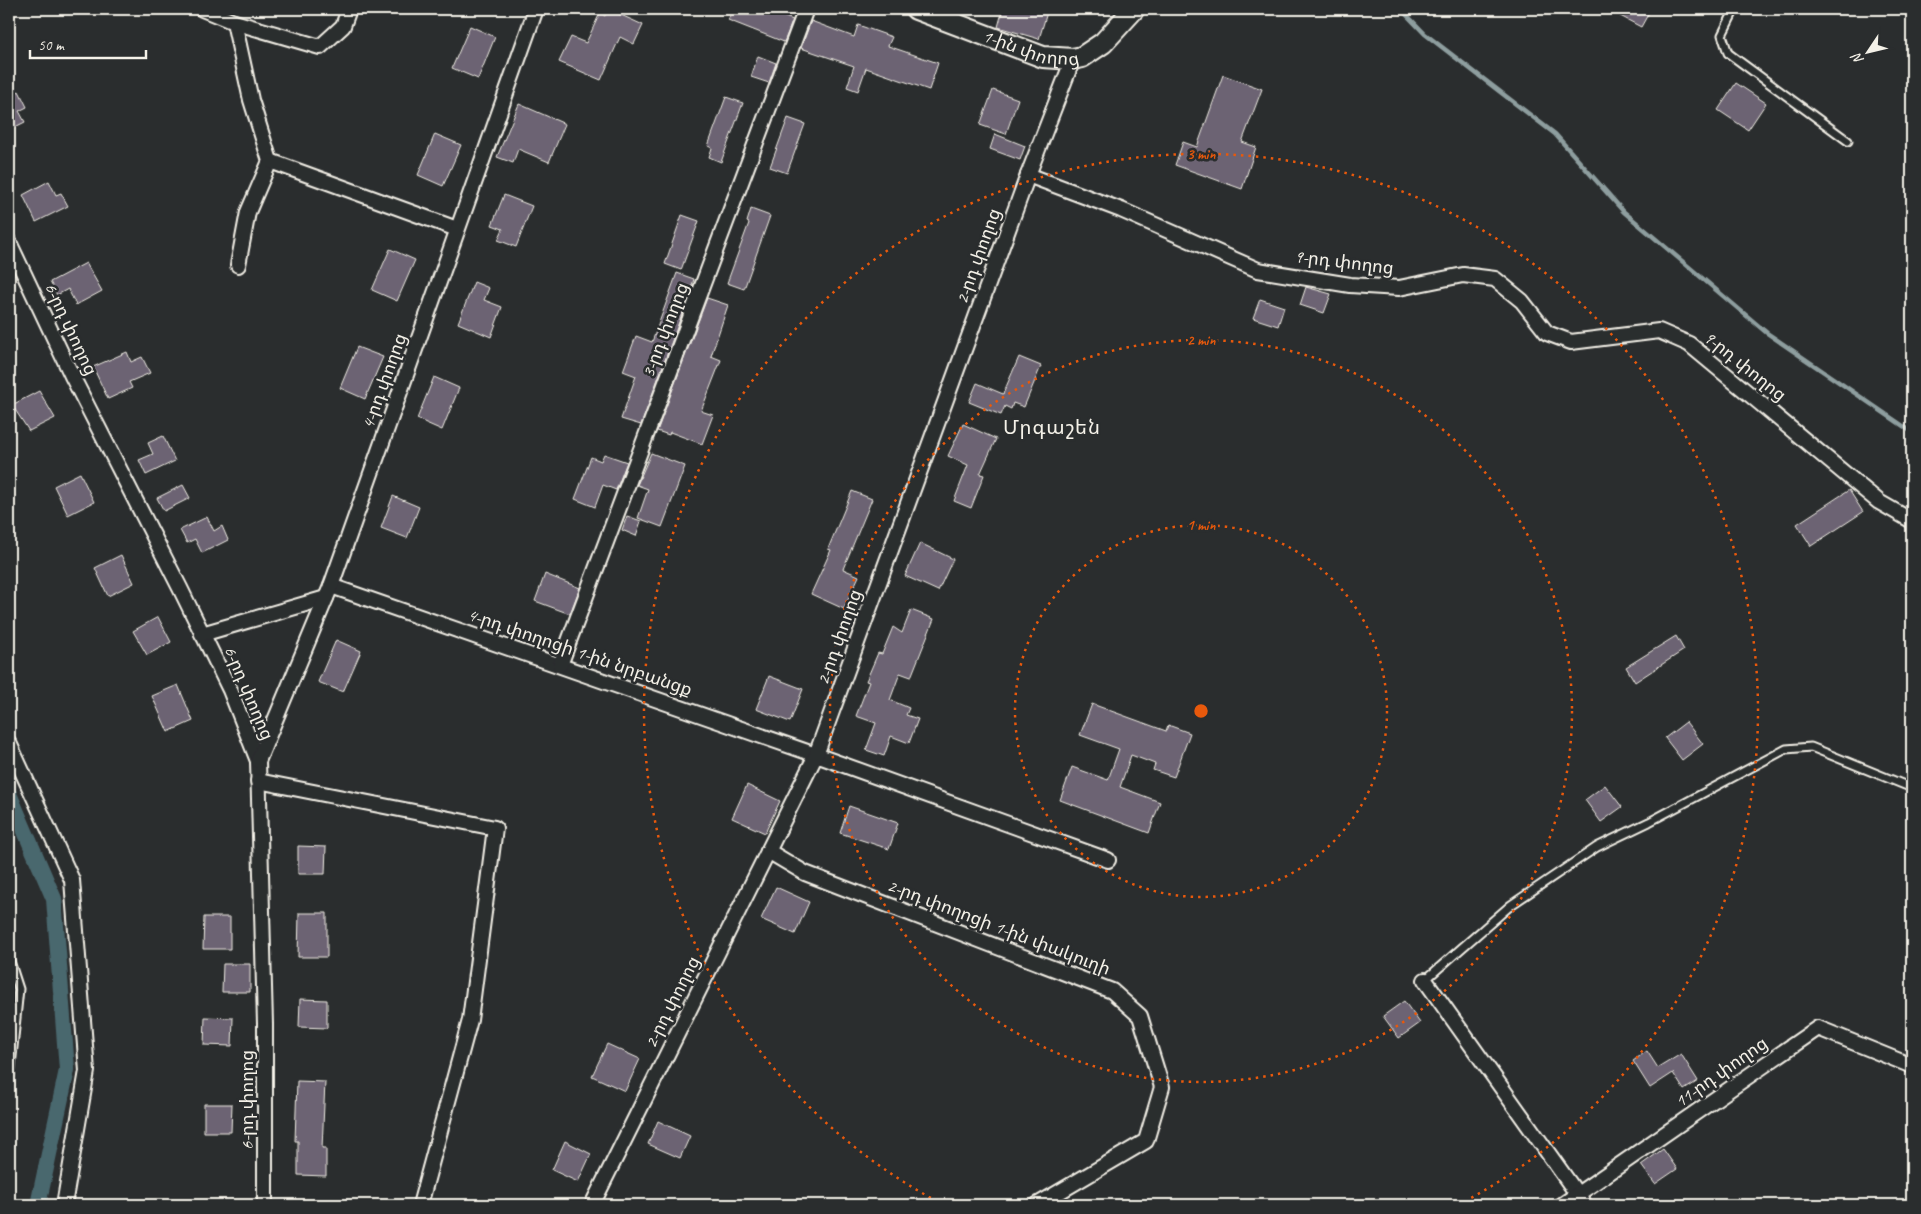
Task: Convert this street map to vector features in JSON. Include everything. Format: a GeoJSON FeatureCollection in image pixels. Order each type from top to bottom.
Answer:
{"type":"FeatureCollection","features":[{"type":"Feature","properties":{"kind":"main road","name":"1-ին փողոց"},"geometry":{"type":"LineString","coordinates":[[916,9],[1043,56],[1073,59],[1082,57],[1103,43],[1134,9]]}},
{"type":"Feature","properties":{"kind":"street"},"geometry":{"type":"LineString","coordinates":[[202,9],[234,22],[320,47],[343,26],[349,9]]}},
{"type":"Feature","properties":{"kind":"street","name":"4-րդ փողոց"},"geometry":{"type":"LineString","coordinates":[[258,761],[328,592],[536,9]]}},
{"type":"Feature","properties":{"kind":"street","name":"3-րդ փողոց"},"geometry":{"type":"LineString","coordinates":[[560,665],[806,9]]}},
{"type":"Feature","properties":{"kind":"street"},"geometry":{"type":"LineString","coordinates":[[234,22],[251,100],[270,161],[248,212],[238,264]]}},
{"type":"Feature","properties":{"kind":"street","name":"2-րդ փողոց"},"geometry":{"type":"LineString","coordinates":[[592,1205],[816,755],[1028,175],[1073,59]]}},
{"type":"Feature","properties":{"kind":"street"},"geometry":{"type":"LineString","coordinates":[[270,161],[457,229]]}},
{"type":"Feature","properties":{"kind":"street","name":"9-րդ փողոց"},"geometry":{"type":"LineString","coordinates":[[1028,175],[1121,210],[1258,270],[1350,285],[1398,288],[1463,275],[1495,279],[1522,301],[1547,334],[1571,342],[1659,331],[1689,344],[1879,502],[1912,521]]}},
{"type":"Feature","properties":{"kind":"street","name":"6-րդ փողոց"},"geometry":{"type":"LineString","coordinates":[[9,242],[72,376],[230,690],[258,761],[265,1015],[265,1205]]}},
{"type":"Feature","properties":{"kind":"street"},"geometry":{"type":"LineString","coordinates":[[202,634],[328,592]]}},
{"type":"Feature","properties":{"kind":"street","name":"4-րդ փողոցի 1-ին նրբանցք"},"geometry":{"type":"LineString","coordinates":[[328,592],[560,665],[816,755]]}},
{"type":"Feature","properties":{"kind":"street"},"geometry":{"type":"LineString","coordinates":[[9,743],[72,880],[87,1071],[64,1205]]}},
{"type":"Feature","properties":{"kind":"street"},"geometry":{"type":"LineString","coordinates":[[816,755],[1108,860]]}},
{"type":"Feature","properties":{"kind":"street"},"geometry":{"type":"LineString","coordinates":[[258,781],[495,828],[470,1020],[420,1205]]}},
{"type":"Feature","properties":{"kind":"street","name":"2-րդ փողոցի 1-ին փակուղի"},"geometry":{"type":"LineString","coordinates":[[768,851],[806,873],[1112,991],[1140,1016],[1162,1087],[1146,1141],[1037,1205]]}},
{"type":"Feature","properties":{"kind":"street"},"geometry":{"type":"LineString","coordinates":[[1425,980],[1581,1200]]}},
{"type":"Feature","properties":{"kind":"street","name":"11-րդ փողոց"},"geometry":{"type":"LineString","coordinates":[[1562,1205],[1581,1200],[1818,1028],[1912,1066]]}},
{"type":"Feature","properties":{"kind":"lane"},"geometry":{"type":"LineString","coordinates":[[1735,9],[1722,35],[1728,53],[1848,141]]}},
{"type":"Feature","properties":{"kind":"lane"},"geometry":{"type":"LineString","coordinates":[[1425,980],[1511,905],[1597,847],[1649,822],[1786,749],[1811,747],[1912,788]]}},
{"type":"Feature","properties":{"kind":"lane"},"geometry":{"type":"LineString","coordinates":[[9,958],[19,989],[9,1086]]}},
{"type":"Feature","properties":{"kind":"building"},"geometry":{"type":"Polygon","coordinates":[[[608,9],[643,25],[634,44],[620,37],[601,80],[559,62],[571,37],[586,43],[600,13],[605,16],[608,9]]]}},
{"type":"Feature","properties":{"kind":"building"},"geometry":{"type":"Polygon","coordinates":[[[733,9],[765,9],[793,20],[784,42],[728,20],[733,9]]]}},
{"type":"Feature","properties":{"kind":"building"},"geometry":{"type":"Polygon","coordinates":[[[1003,9],[1048,9],[1039,39],[998,27],[1003,9]]]}},
{"type":"Feature","properties":{"kind":"building"},"geometry":{"type":"Polygon","coordinates":[[[1607,9],[1651,9],[1641,27],[1607,9]]]}},
{"type":"Feature","properties":{"kind":"building"},"geometry":{"type":"Polygon","coordinates":[[[811,21],[854,37],[858,25],[892,37],[888,46],[938,63],[929,90],[866,68],[858,91],[847,87],[854,66],[801,48],[811,21]]]}},
{"type":"Feature","properties":{"kind":"building"},"geometry":{"type":"Polygon","coordinates":[[[470,26],[495,37],[478,79],[452,68],[470,26]]]}},
{"type":"Feature","properties":{"kind":"building"},"geometry":{"type":"Polygon","coordinates":[[[758,56],[776,63],[769,83],[751,77],[758,56]]]}},
{"type":"Feature","properties":{"kind":"building"},"geometry":{"type":"Polygon","coordinates":[[[1223,75],[1262,89],[1242,142],[1256,147],[1242,189],[1175,165],[1183,142],[1197,147],[1223,75]]]}},
{"type":"Feature","properties":{"kind":"building"},"geometry":{"type":"Polygon","coordinates":[[[1736,83],[1766,103],[1748,130],[1718,110],[1736,83]]]}},
{"type":"Feature","properties":{"kind":"building"},"geometry":{"type":"Polygon","coordinates":[[[993,90],[1018,99],[1006,134],[980,125],[993,90]]]}},
{"type":"Feature","properties":{"kind":"building"},"geometry":{"type":"Polygon","coordinates":[[[19,91],[27,107],[19,111],[25,122],[9,130],[9,92],[11,96],[19,91]]]}},
{"type":"Feature","properties":{"kind":"building"},"geometry":{"type":"Polygon","coordinates":[[[726,97],[743,103],[721,162],[709,157],[712,148],[708,146],[726,97]]]}},
{"type":"Feature","properties":{"kind":"building"},"geometry":{"type":"Polygon","coordinates":[[[519,104],[565,124],[549,162],[518,149],[513,163],[497,157],[519,104]]]}},
{"type":"Feature","properties":{"kind":"building"},"geometry":{"type":"Polygon","coordinates":[[[788,118],[805,124],[787,173],[770,167],[788,118]]]}},
{"type":"Feature","properties":{"kind":"building"},"geometry":{"type":"Polygon","coordinates":[[[435,134],[461,145],[443,186],[418,175],[435,134]]]}},
{"type":"Feature","properties":{"kind":"building"},"geometry":{"type":"Polygon","coordinates":[[[995,134],[1025,146],[1020,160],[990,149],[995,134]]]}},
{"type":"Feature","properties":{"kind":"building"},"geometry":{"type":"Polygon","coordinates":[[[49,181],[56,195],[61,193],[68,206],[36,222],[23,195],[49,181]]]}},
{"type":"Feature","properties":{"kind":"building"},"geometry":{"type":"Polygon","coordinates":[[[504,195],[532,206],[516,247],[498,240],[503,229],[492,225],[504,195]]]}},
{"type":"Feature","properties":{"kind":"building"},"geometry":{"type":"Polygon","coordinates":[[[751,209],[770,216],[744,289],[727,283],[749,223],[747,222],[751,209]]]}},
{"type":"Feature","properties":{"kind":"building"},"geometry":{"type":"Polygon","coordinates":[[[682,215],[699,221],[681,270],[665,264],[682,215]]]}},
{"type":"Feature","properties":{"kind":"building"},"geometry":{"type":"Polygon","coordinates":[[[390,249],[415,260],[397,301],[372,290],[390,249]]]}},
{"type":"Feature","properties":{"kind":"building"},"geometry":{"type":"Polygon","coordinates":[[[86,263],[102,291],[76,305],[68,289],[57,295],[50,282],[86,263]]]}},
{"type":"Feature","properties":{"kind":"building"},"geometry":{"type":"Polygon","coordinates":[[[677,273],[694,279],[641,425],[621,419],[636,376],[623,371],[636,336],[652,342],[677,273]]]}},
{"type":"Feature","properties":{"kind":"building"},"geometry":{"type":"Polygon","coordinates":[[[474,282],[489,288],[484,300],[502,307],[491,337],[458,323],[474,282]]]}},
{"type":"Feature","properties":{"kind":"building"},"geometry":{"type":"Polygon","coordinates":[[[1306,287],[1331,294],[1324,313],[1300,305],[1306,287]]]}},
{"type":"Feature","properties":{"kind":"building"},"geometry":{"type":"Polygon","coordinates":[[[707,298],[728,305],[711,356],[721,360],[701,411],[713,415],[702,444],[670,432],[669,435],[657,431],[707,298]]]}},
{"type":"Feature","properties":{"kind":"building"},"geometry":{"type":"Polygon","coordinates":[[[1260,299],[1284,307],[1278,326],[1253,318],[1260,299]]]}},
{"type":"Feature","properties":{"kind":"building"},"geometry":{"type":"Polygon","coordinates":[[[357,347],[383,357],[365,399],[340,388],[357,347]]]}},
{"type":"Feature","properties":{"kind":"building"},"geometry":{"type":"Polygon","coordinates":[[[127,352],[131,362],[142,357],[150,373],[129,382],[132,388],[108,399],[93,367],[127,352]]]}},
{"type":"Feature","properties":{"kind":"building"},"geometry":{"type":"Polygon","coordinates":[[[1019,357],[1041,366],[1024,407],[1013,403],[1011,409],[1005,406],[1001,415],[969,402],[977,383],[1003,394],[1019,357]]]}},
{"type":"Feature","properties":{"kind":"building"},"geometry":{"type":"Polygon","coordinates":[[[434,377],[459,388],[442,430],[417,419],[434,377]]]}},
{"type":"Feature","properties":{"kind":"building"},"geometry":{"type":"Polygon","coordinates":[[[39,391],[55,418],[29,431],[12,405],[39,391]]]}},
{"type":"Feature","properties":{"kind":"building"},"geometry":{"type":"Polygon","coordinates":[[[963,424],[996,439],[980,474],[984,475],[971,508],[954,501],[968,465],[948,456],[963,424]]]}},
{"type":"Feature","properties":{"kind":"building"},"geometry":{"type":"Polygon","coordinates":[[[163,436],[175,461],[146,475],[139,460],[153,454],[148,443],[163,436]]]}},
{"type":"Feature","properties":{"kind":"building"},"geometry":{"type":"Polygon","coordinates":[[[651,453],[685,466],[662,527],[638,518],[648,489],[637,485],[651,453]]]}},
{"type":"Feature","properties":{"kind":"building"},"geometry":{"type":"Polygon","coordinates":[[[604,454],[627,462],[616,490],[603,485],[595,507],[575,499],[591,457],[601,461],[604,454]]]}},
{"type":"Feature","properties":{"kind":"building"},"geometry":{"type":"Polygon","coordinates":[[[80,473],[94,502],[68,515],[54,486],[80,473]]]}},
{"type":"Feature","properties":{"kind":"building"},"geometry":{"type":"Polygon","coordinates":[[[183,485],[190,498],[164,511],[157,498],[183,485]]]}},
{"type":"Feature","properties":{"kind":"building"},"geometry":{"type":"Polygon","coordinates":[[[1849,490],[1863,512],[1811,546],[1797,524],[1849,490]]]}},
{"type":"Feature","properties":{"kind":"building"},"geometry":{"type":"Polygon","coordinates":[[[852,491],[872,499],[843,569],[859,576],[844,609],[811,594],[831,550],[828,549],[852,491]]]}},
{"type":"Feature","properties":{"kind":"building"},"geometry":{"type":"Polygon","coordinates":[[[393,496],[419,507],[407,538],[381,528],[393,496]]]}},
{"type":"Feature","properties":{"kind":"building"},"geometry":{"type":"Polygon","coordinates":[[[627,516],[641,521],[636,536],[622,530],[627,516]]]}},
{"type":"Feature","properties":{"kind":"building"},"geometry":{"type":"Polygon","coordinates":[[[207,517],[214,531],[222,526],[228,540],[202,553],[195,539],[187,543],[180,530],[207,517]]]}},
{"type":"Feature","properties":{"kind":"building"},"geometry":{"type":"Polygon","coordinates":[[[920,543],[953,559],[938,591],[905,576],[920,543]]]}},
{"type":"Feature","properties":{"kind":"building"},"geometry":{"type":"Polygon","coordinates":[[[121,555],[134,583],[108,596],[95,568],[121,555]]]}},
{"type":"Feature","properties":{"kind":"building"},"geometry":{"type":"Polygon","coordinates":[[[545,574],[580,588],[570,614],[535,601],[545,574]]]}},
{"type":"Feature","properties":{"kind":"building"},"geometry":{"type":"Polygon","coordinates":[[[911,610],[934,619],[911,677],[900,673],[890,700],[909,708],[906,715],[918,719],[909,743],[891,736],[884,756],[866,750],[876,723],[856,716],[869,682],[866,681],[878,653],[882,654],[893,627],[902,633],[911,610]]]}},
{"type":"Feature","properties":{"kind":"building"},"geometry":{"type":"Polygon","coordinates":[[[158,617],[171,642],[147,655],[133,631],[158,617]]]}},
{"type":"Feature","properties":{"kind":"building"},"geometry":{"type":"Polygon","coordinates":[[[1676,636],[1684,650],[1635,682],[1626,667],[1676,636]]]}},
{"type":"Feature","properties":{"kind":"building"},"geometry":{"type":"Polygon","coordinates":[[[336,640],[361,651],[343,692],[318,682],[336,640]]]}},
{"type":"Feature","properties":{"kind":"building"},"geometry":{"type":"Polygon","coordinates":[[[769,676],[803,689],[790,722],[756,709],[769,676]]]}},
{"type":"Feature","properties":{"kind":"building"},"geometry":{"type":"Polygon","coordinates":[[[178,685],[193,721],[168,732],[152,696],[178,685]]]}},
{"type":"Feature","properties":{"kind":"building"},"geometry":{"type":"Polygon","coordinates":[[[1092,704],[1166,731],[1168,725],[1190,733],[1174,777],[1153,770],[1155,764],[1131,755],[1120,787],[1160,802],[1149,833],[1060,800],[1072,767],[1108,780],[1119,749],[1080,735],[1092,704]]]}},
{"type":"Feature","properties":{"kind":"building"},"geometry":{"type":"Polygon","coordinates":[[[1686,722],[1703,744],[1682,760],[1665,738],[1686,722]]]}},
{"type":"Feature","properties":{"kind":"building"},"geometry":{"type":"Polygon","coordinates":[[[747,785],[780,801],[765,833],[732,818],[747,785]]]}},
{"type":"Feature","properties":{"kind":"building"},"geometry":{"type":"Polygon","coordinates":[[[1605,785],[1622,807],[1601,822],[1585,800],[1605,785]]]}},
{"type":"Feature","properties":{"kind":"building"},"geometry":{"type":"Polygon","coordinates":[[[849,806],[898,823],[889,849],[840,833],[849,806]]]}},
{"type":"Feature","properties":{"kind":"building"},"geometry":{"type":"Polygon","coordinates":[[[298,846],[326,847],[325,874],[298,874],[298,846]]]}},
{"type":"Feature","properties":{"kind":"building"},"geometry":{"type":"Polygon","coordinates":[[[776,887],[809,902],[795,934],[761,919],[776,887]]]}},
{"type":"Feature","properties":{"kind":"building"},"geometry":{"type":"Polygon","coordinates":[[[299,913],[327,913],[327,957],[298,957],[299,913]]]}},
{"type":"Feature","properties":{"kind":"building"},"geometry":{"type":"Polygon","coordinates":[[[204,917],[230,917],[230,949],[203,949],[204,917]]]}},
{"type":"Feature","properties":{"kind":"building"},"geometry":{"type":"Polygon","coordinates":[[[223,964],[250,964],[250,992],[222,992],[223,964]]]}},
{"type":"Feature","properties":{"kind":"building"},"geometry":{"type":"Polygon","coordinates":[[[300,999],[327,1000],[327,1028],[299,1027],[300,999]]]}},
{"type":"Feature","properties":{"kind":"building"},"geometry":{"type":"Polygon","coordinates":[[[1404,1001],[1420,1023],[1399,1038],[1383,1016],[1404,1001]]]}},
{"type":"Feature","properties":{"kind":"building"},"geometry":{"type":"Polygon","coordinates":[[[205,1017],[233,1018],[232,1046],[204,1045],[205,1017]]]}},
{"type":"Feature","properties":{"kind":"building"},"geometry":{"type":"Polygon","coordinates":[[[607,1044],[640,1059],[625,1091],[592,1076],[607,1044]]]}},
{"type":"Feature","properties":{"kind":"building"},"geometry":{"type":"Polygon","coordinates":[[[1647,1051],[1658,1068],[1681,1054],[1698,1081],[1684,1090],[1673,1073],[1650,1088],[1633,1061],[1647,1051]]]}},
{"type":"Feature","properties":{"kind":"building"},"geometry":{"type":"Polygon","coordinates":[[[297,1081],[325,1082],[322,1148],[326,1148],[326,1176],[298,1175],[298,1141],[295,1141],[297,1081]]]}},
{"type":"Feature","properties":{"kind":"building"},"geometry":{"type":"Polygon","coordinates":[[[204,1104],[232,1104],[231,1132],[204,1132],[204,1104]]]}},
{"type":"Feature","properties":{"kind":"building"},"geometry":{"type":"Polygon","coordinates":[[[658,1121],[690,1136],[680,1158],[648,1144],[658,1121]]]}},
{"type":"Feature","properties":{"kind":"building"},"geometry":{"type":"Polygon","coordinates":[[[565,1141],[591,1154],[578,1182],[552,1170],[565,1141]]]}},
{"type":"Feature","properties":{"kind":"building"},"geometry":{"type":"Polygon","coordinates":[[[1663,1149],[1677,1169],[1655,1184],[1641,1165],[1663,1149]]]}},
{"type":"Feature","properties":{"kind":"waterway"},"geometry":{"type":"LineString","coordinates":[[1401,9],[1425,34],[1555,134],[1624,212],[1767,333],[1912,432]]}},
{"type":"Feature","properties":{"kind":"waterway"},"geometry":{"type":"LineString","coordinates":[[9,794],[54,899],[67,1070],[38,1205]]}},
{"type":"Feature","properties":{"kind":"district","name":"Մրգաշեն"},"geometry":{"type":"Point","coordinates":[1052,427]}}]}
